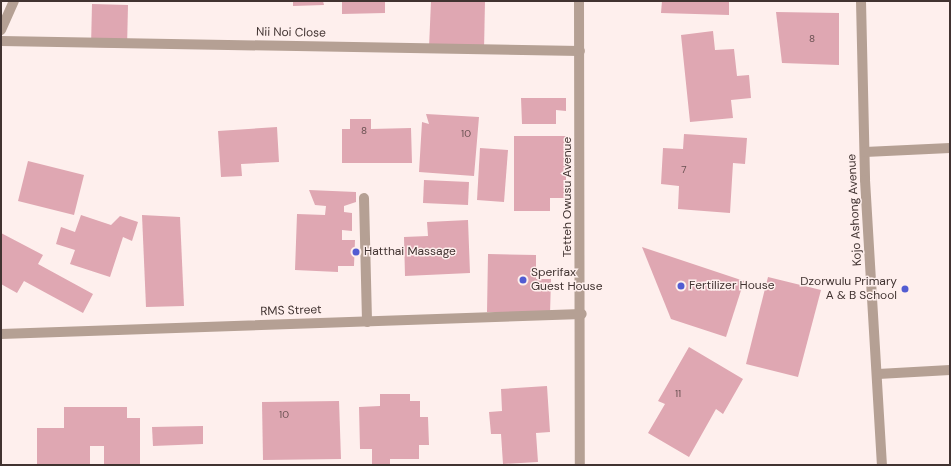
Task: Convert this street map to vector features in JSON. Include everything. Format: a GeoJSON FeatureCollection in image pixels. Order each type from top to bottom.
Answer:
{"type":"FeatureCollection","features":[{"type":"Feature","properties":{"kind":"street"},"geometry":{"type":"LineString","coordinates":[[1,30],[14,1]]}},
{"type":"Feature","properties":{"kind":"street","name":"Tetteh Owusu Avenue"},"geometry":{"type":"LineString","coordinates":[[579,1],[582,314],[580,465]]}},
{"type":"Feature","properties":{"kind":"street","name":"Kojo Ashong Avenue"},"geometry":{"type":"LineString","coordinates":[[861,1],[865,152],[882,465]]}},
{"type":"Feature","properties":{"kind":"street","name":"Nii Noi Close"},"geometry":{"type":"LineString","coordinates":[[1,41],[580,51]]}},
{"type":"Feature","properties":{"kind":"street"},"geometry":{"type":"LineString","coordinates":[[865,152],[950,148]]}},
{"type":"Feature","properties":{"kind":"street"},"geometry":{"type":"LineString","coordinates":[[364,198],[367,322]]}},
{"type":"Feature","properties":{"kind":"street","name":"RMS Street"},"geometry":{"type":"LineString","coordinates":[[1,334],[582,314]]}},
{"type":"Feature","properties":{"kind":"street"},"geometry":{"type":"LineString","coordinates":[[878,374],[950,370]]}},
{"type":"Feature","properties":{"kind":"building"},"geometry":{"type":"Polygon","coordinates":[[[293,1],[323,1],[324,5],[293,6],[293,1]]]}},
{"type":"Feature","properties":{"kind":"building"},"geometry":{"type":"Polygon","coordinates":[[[342,1],[385,1],[385,13],[342,14],[342,1]]]}},
{"type":"Feature","properties":{"kind":"building"},"geometry":{"type":"Polygon","coordinates":[[[431,1],[485,1],[484,50],[429,48],[431,1]]]}},
{"type":"Feature","properties":{"kind":"building"},"geometry":{"type":"Polygon","coordinates":[[[662,1],[729,1],[729,15],[661,13],[662,1]]]}},
{"type":"Feature","properties":{"kind":"building"},"geometry":{"type":"Polygon","coordinates":[[[92,4],[128,5],[127,48],[91,47],[92,4]]]}},
{"type":"Feature","properties":{"kind":"building"},"geometry":{"type":"Polygon","coordinates":[[[776,12],[839,13],[839,65],[782,63],[776,12]]]}},
{"type":"Feature","properties":{"kind":"building"},"geometry":{"type":"Polygon","coordinates":[[[713,31],[715,50],[734,49],[737,76],[749,75],[751,98],[731,100],[733,118],[690,122],[681,35],[713,31]]]}},
{"type":"Feature","properties":{"kind":"building"},"geometry":{"type":"Polygon","coordinates":[[[521,98],[566,98],[566,111],[556,110],[556,124],[522,124],[521,98]]]}},
{"type":"Feature","properties":{"kind":"building"},"geometry":{"type":"Polygon","coordinates":[[[426,114],[479,117],[474,176],[419,172],[422,122],[429,124],[426,114]]]}},
{"type":"Feature","properties":{"kind":"building"},"geometry":{"type":"Polygon","coordinates":[[[350,119],[371,119],[371,129],[411,128],[412,163],[342,163],[342,129],[350,129],[350,119]]]}},
{"type":"Feature","properties":{"kind":"building"},"geometry":{"type":"Polygon","coordinates":[[[277,127],[279,162],[241,164],[242,176],[221,177],[218,131],[277,127]]]}},
{"type":"Feature","properties":{"kind":"building"},"geometry":{"type":"Polygon","coordinates":[[[684,134],[747,138],[745,164],[733,163],[730,213],[678,209],[679,186],[661,184],[663,148],[683,149],[684,134]]]}},
{"type":"Feature","properties":{"kind":"building"},"geometry":{"type":"Polygon","coordinates":[[[514,136],[566,136],[566,198],[550,198],[550,211],[514,211],[514,136]]]}},
{"type":"Feature","properties":{"kind":"building"},"geometry":{"type":"Polygon","coordinates":[[[480,148],[508,150],[504,202],[477,200],[480,148]]]}},
{"type":"Feature","properties":{"kind":"building"},"geometry":{"type":"Polygon","coordinates":[[[28,161],[84,175],[74,215],[18,201],[28,161]]]}},
{"type":"Feature","properties":{"kind":"building"},"geometry":{"type":"Polygon","coordinates":[[[424,180],[469,182],[468,205],[423,203],[424,180]]]}},
{"type":"Feature","properties":{"kind":"building"},"geometry":{"type":"Polygon","coordinates":[[[309,190],[356,192],[356,202],[344,206],[344,212],[352,213],[352,231],[342,230],[342,240],[355,240],[354,266],[338,266],[338,272],[295,270],[297,214],[325,215],[326,206],[315,205],[309,190]]]}},
{"type":"Feature","properties":{"kind":"building"},"geometry":{"type":"Polygon","coordinates":[[[81,215],[111,225],[120,216],[138,222],[132,241],[123,237],[110,277],[70,264],[75,250],[56,244],[61,227],[75,232],[81,215]]]}},
{"type":"Feature","properties":{"kind":"building"},"geometry":{"type":"Polygon","coordinates":[[[142,215],[180,217],[184,306],[146,307],[142,215]]]}},
{"type":"Feature","properties":{"kind":"building"},"geometry":{"type":"Polygon","coordinates":[[[468,220],[470,273],[405,276],[404,237],[428,236],[427,222],[468,220]]]}},
{"type":"Feature","properties":{"kind":"building"},"geometry":{"type":"Polygon","coordinates":[[[1,233],[43,255],[38,264],[93,294],[83,313],[24,281],[17,293],[1,284],[1,233]]]}},
{"type":"Feature","properties":{"kind":"building"},"geometry":{"type":"Polygon","coordinates":[[[642,247],[744,281],[726,337],[671,319],[642,247]]]}},
{"type":"Feature","properties":{"kind":"building"},"geometry":{"type":"Polygon","coordinates":[[[488,254],[536,255],[536,279],[551,279],[550,314],[487,312],[488,254]]]}},
{"type":"Feature","properties":{"kind":"building"},"geometry":{"type":"Polygon","coordinates":[[[768,277],[821,290],[798,377],[746,364],[768,277]]]}},
{"type":"Feature","properties":{"kind":"building"},"geometry":{"type":"Polygon","coordinates":[[[689,347],[743,379],[723,414],[716,409],[689,457],[648,433],[665,404],[658,401],[689,347]]]}},
{"type":"Feature","properties":{"kind":"building"},"geometry":{"type":"Polygon","coordinates":[[[547,386],[550,432],[536,433],[538,462],[503,464],[501,434],[491,434],[489,412],[502,411],[501,389],[547,386]]]}},
{"type":"Feature","properties":{"kind":"building"},"geometry":{"type":"Polygon","coordinates":[[[380,394],[410,394],[410,401],[420,401],[420,417],[428,417],[429,445],[419,445],[419,459],[390,459],[390,465],[372,465],[372,449],[360,449],[359,407],[380,406],[380,394]]]}},
{"type":"Feature","properties":{"kind":"building"},"geometry":{"type":"Polygon","coordinates":[[[339,401],[341,459],[263,460],[262,402],[339,401]]]}},
{"type":"Feature","properties":{"kind":"building"},"geometry":{"type":"Polygon","coordinates":[[[64,407],[127,407],[127,418],[140,418],[140,465],[104,465],[104,446],[90,446],[90,464],[37,464],[37,428],[64,428],[64,407]]]}},
{"type":"Feature","properties":{"kind":"building"},"geometry":{"type":"Polygon","coordinates":[[[203,426],[203,444],[153,446],[152,427],[203,426]]]}},
{"type":"Feature","properties":{"kind":"place","name":"Hatthai Massage"},"geometry":{"type":"Point","coordinates":[356,252]}},
{"type":"Feature","properties":{"kind":"place","name":"Sperifax Guest House"},"geometry":{"type":"Point","coordinates":[523,280]}},
{"type":"Feature","properties":{"kind":"place","name":"Fertilizer House"},"geometry":{"type":"Point","coordinates":[681,286]}},
{"type":"Feature","properties":{"kind":"place","name":"Dzorwulu Primary A & B School"},"geometry":{"type":"Point","coordinates":[905,289]}}]}
